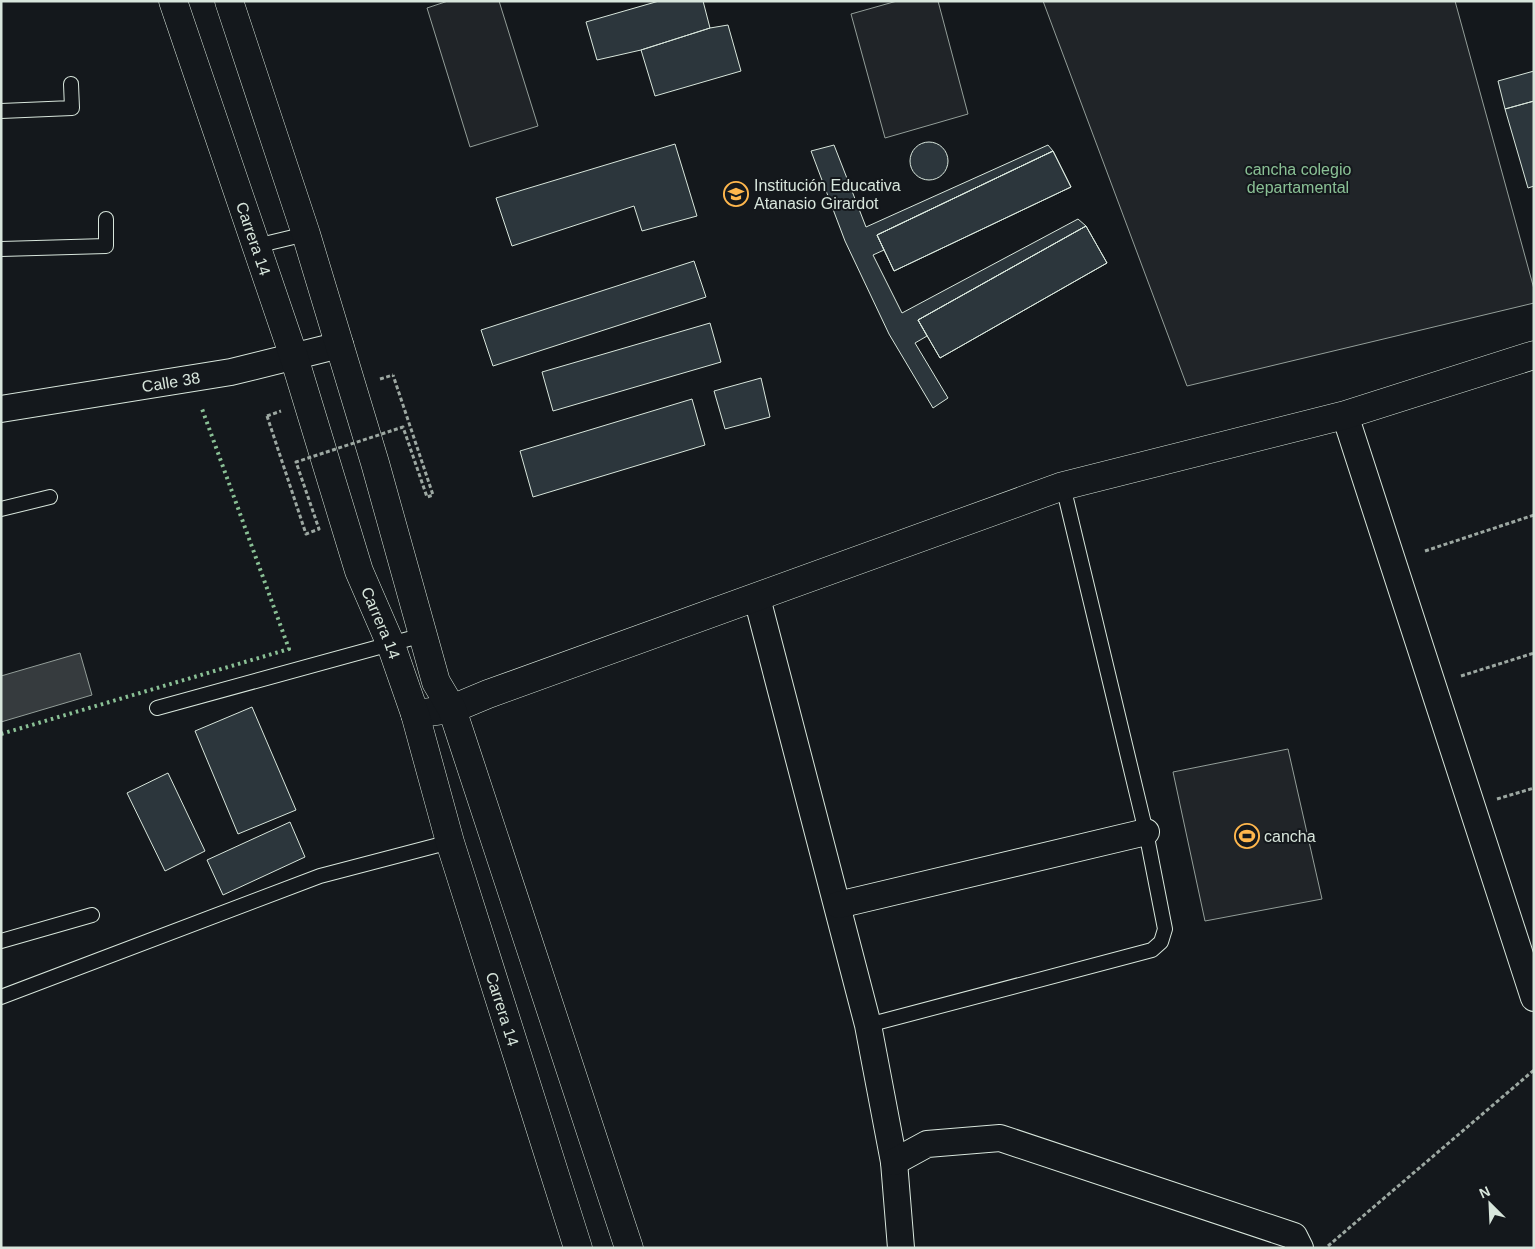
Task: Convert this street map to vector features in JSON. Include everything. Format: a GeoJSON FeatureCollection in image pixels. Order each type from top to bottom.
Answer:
{"type":"FeatureCollection","features":[{"type":"Feature","properties":{"kind":"main road","name":"Carrera 14"},"geometry":{"type":"LineString","coordinates":[[174,1],[294,357],[359,570],[391,644],[416,714],[450,842],[578,1248]]}},
{"type":"Feature","properties":{"kind":"main road","name":"Carrera 14"},"geometry":{"type":"LineString","coordinates":[[229,1],[306,234],[376,463],[436,682],[452,709],[629,1248]]}},
{"type":"Feature","properties":{"kind":"main road"},"geometry":{"type":"LineString","coordinates":[[416,714],[452,709],[488,694],[1063,486],[1345,415],[1534,354]]}},
{"type":"Feature","properties":{"kind":"street","name":"Calle 38"},"geometry":{"type":"LineString","coordinates":[[1,409],[231,372],[340,345]]}},
{"type":"Feature","properties":{"kind":"street"},"geometry":{"type":"LineString","coordinates":[[1345,415],[1534,998]]}},
{"type":"Feature","properties":{"kind":"street"},"geometry":{"type":"LineString","coordinates":[[757,598],[868,1025],[894,1162],[901,1248]]}},
{"type":"Feature","properties":{"kind":"street"},"geometry":{"type":"LineString","coordinates":[[838,905],[1146,832]]}},
{"type":"Feature","properties":{"kind":"street"},"geometry":{"type":"LineString","coordinates":[[894,1162],[927,1144],[1000,1138],[1294,1236],[1300,1248]]}},
{"type":"Feature","properties":{"kind":"lane"},"geometry":{"type":"LineString","coordinates":[[1,111],[72,108],[71,84]]}},
{"type":"Feature","properties":{"kind":"lane"},"geometry":{"type":"LineString","coordinates":[[1,249],[106,246],[106,219]]}},
{"type":"Feature","properties":{"kind":"lane"},"geometry":{"type":"LineString","coordinates":[[256,246],[306,234]]}},
{"type":"Feature","properties":{"kind":"lane"},"geometry":{"type":"LineString","coordinates":[[868,1025],[1152,950],[1161,942],[1165,930],[1146,832],[1063,486]]}},
{"type":"Feature","properties":{"kind":"lane"},"geometry":{"type":"LineString","coordinates":[[1,509],[50,497]]}},
{"type":"Feature","properties":{"kind":"lane"},"geometry":{"type":"LineString","coordinates":[[157,708],[423,636]]}},
{"type":"Feature","properties":{"kind":"lane"},"geometry":{"type":"LineString","coordinates":[[1,997],[320,876],[450,842]]}},
{"type":"Feature","properties":{"kind":"lane"},"geometry":{"type":"LineString","coordinates":[[1,941],[92,915]]}},
{"type":"Feature","properties":{"kind":"path"},"geometry":{"type":"LineString","coordinates":[[267,416],[306,534],[319,530],[296,462],[403,427],[427,497],[433,495],[393,375]]}},
{"type":"Feature","properties":{"kind":"path"},"geometry":{"type":"LineString","coordinates":[[1425,551],[1534,515]]}},
{"type":"Feature","properties":{"kind":"path"},"geometry":{"type":"LineString","coordinates":[[1461,676],[1534,652]]}},
{"type":"Feature","properties":{"kind":"path"},"geometry":{"type":"LineString","coordinates":[[1497,800],[1534,788]]}},
{"type":"Feature","properties":{"kind":"path"},"geometry":{"type":"LineString","coordinates":[[1326,1248],[1534,1070]]}},
{"type":"Feature","properties":{"kind":"green space"},"geometry":{"type":"Polygon","coordinates":[[[448,1],[499,1],[538,126],[470,147],[427,8],[448,1]]]}},
{"type":"Feature","properties":{"kind":"green space"},"geometry":{"type":"Polygon","coordinates":[[[897,1],[938,1],[968,114],[885,138],[851,14],[897,1]]]}},
{"type":"Feature","properties":{"kind":"green space","name":"cancha colegio departamental"},"geometry":{"type":"Polygon","coordinates":[[[1043,1],[1455,1],[1534,289],[1534,303],[1187,386],[1043,1]]]}},
{"type":"Feature","properties":{"kind":"green space","name":"cancha"},"geometry":{"type":"Polygon","coordinates":[[[1288,749],[1322,899],[1205,921],[1173,772],[1288,749]]]}},
{"type":"Feature","properties":{"kind":"shaded area"},"geometry":{"type":"Polygon","coordinates":[[[80,653],[92,695],[1,722],[1,676],[80,653]]]}},
{"type":"Feature","properties":{"kind":"building"},"geometry":{"type":"Polygon","coordinates":[[[659,1],[703,1],[710,28],[641,50],[597,60],[586,22],[659,1]]]}},
{"type":"Feature","properties":{"kind":"building"},"geometry":{"type":"Polygon","coordinates":[[[728,25],[741,71],[655,96],[641,50],[710,28],[728,25]]]}},
{"type":"Feature","properties":{"kind":"building"},"geometry":{"type":"Polygon","coordinates":[[[1534,71],[1534,101],[1505,109],[1498,81],[1534,71]]]}},
{"type":"Feature","properties":{"kind":"building"},"geometry":{"type":"Polygon","coordinates":[[[1534,101],[1534,186],[1528,188],[1505,109],[1534,101]]]}},
{"type":"Feature","properties":{"kind":"building"},"geometry":{"type":"Polygon","coordinates":[[[929,142],[942,148],[948,161],[942,174],[929,180],[916,174],[910,161],[916,148],[929,142]]]}},
{"type":"Feature","properties":{"kind":"building"},"geometry":{"type":"Polygon","coordinates":[[[675,144],[697,216],[642,231],[634,206],[512,246],[496,198],[675,144]]]}},
{"type":"Feature","properties":{"kind":"building"},"geometry":{"type":"Polygon","coordinates":[[[834,145],[866,227],[1048,145],[1053,151],[877,235],[884,250],[873,255],[902,313],[1078,219],[1086,226],[918,320],[927,336],[915,343],[948,398],[933,408],[889,334],[845,241],[811,151],[834,145]]]}},
{"type":"Feature","properties":{"kind":"building"},"geometry":{"type":"Polygon","coordinates":[[[1053,151],[1071,187],[894,271],[877,235],[1053,151]]]}},
{"type":"Feature","properties":{"kind":"building"},"geometry":{"type":"Polygon","coordinates":[[[1053,151],[1071,187],[894,271],[877,235],[1053,151]]]}},
{"type":"Feature","properties":{"kind":"building"},"geometry":{"type":"Polygon","coordinates":[[[1086,226],[1107,263],[940,358],[918,320],[1086,226]]]}},
{"type":"Feature","properties":{"kind":"building"},"geometry":{"type":"Polygon","coordinates":[[[1086,226],[1107,263],[940,358],[918,320],[1086,226]]]}},
{"type":"Feature","properties":{"kind":"building"},"geometry":{"type":"Polygon","coordinates":[[[694,261],[706,297],[493,366],[481,330],[694,261]]]}},
{"type":"Feature","properties":{"kind":"building"},"geometry":{"type":"Polygon","coordinates":[[[710,323],[721,362],[553,411],[542,372],[710,323]]]}},
{"type":"Feature","properties":{"kind":"building"},"geometry":{"type":"Polygon","coordinates":[[[761,378],[770,417],[725,429],[714,391],[761,378]]]}},
{"type":"Feature","properties":{"kind":"building"},"geometry":{"type":"Polygon","coordinates":[[[692,399],[705,445],[533,497],[520,451],[692,399]]]}},
{"type":"Feature","properties":{"kind":"building"},"geometry":{"type":"Polygon","coordinates":[[[252,707],[296,810],[238,834],[195,731],[252,707]]]}},
{"type":"Feature","properties":{"kind":"building"},"geometry":{"type":"Polygon","coordinates":[[[168,773],[205,851],[165,871],[127,793],[168,773]]]}},
{"type":"Feature","properties":{"kind":"building"},"geometry":{"type":"Polygon","coordinates":[[[290,822],[305,857],[223,895],[207,860],[290,822]]]}},
{"type":"Feature","properties":{"kind":"hedge"},"geometry":{"type":"LineString","coordinates":[[1,734],[289,649],[201,406]]}},
{"type":"Feature","properties":{"kind":"place","name":"Institución Educativa Atanasio Girardot"},"geometry":{"type":"Point","coordinates":[736,194]}},
{"type":"Feature","properties":{"kind":"place","name":"cancha"},"geometry":{"type":"Point","coordinates":[1247,836]}}]}
